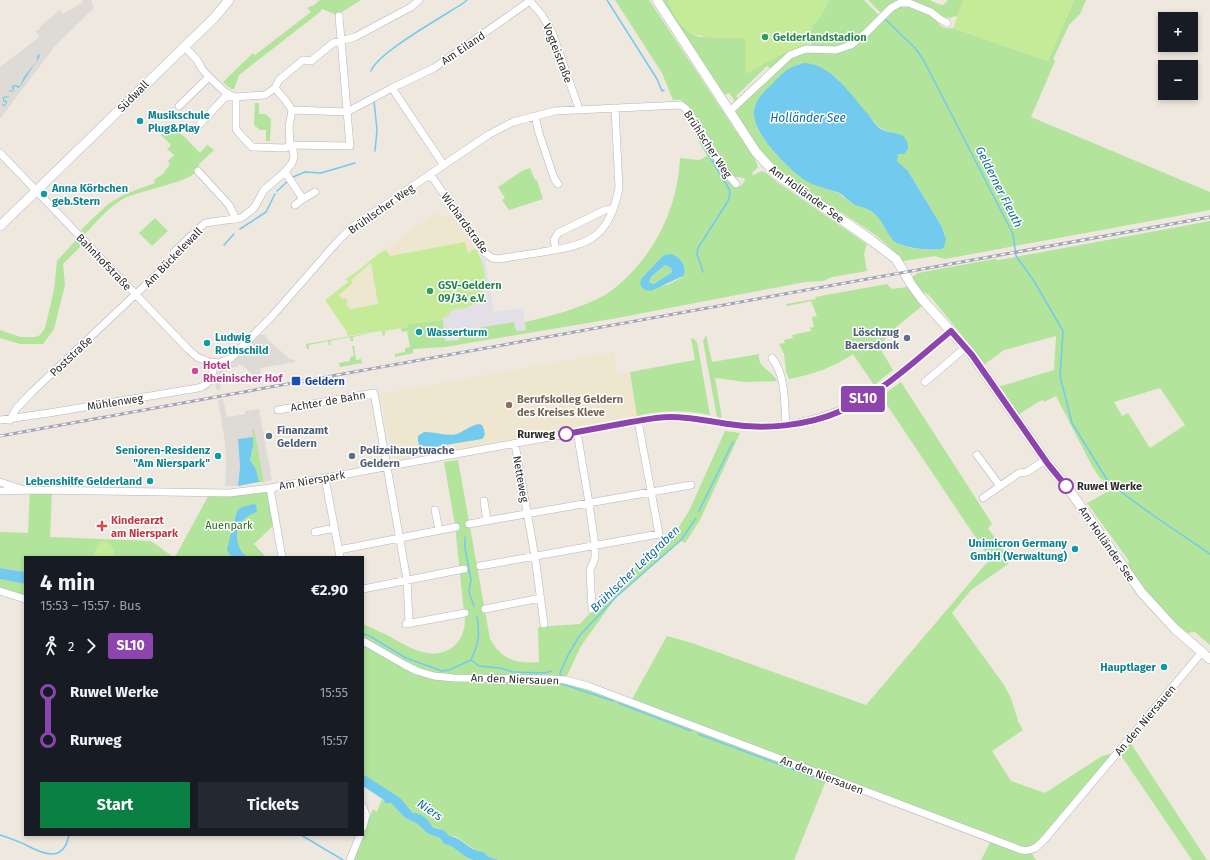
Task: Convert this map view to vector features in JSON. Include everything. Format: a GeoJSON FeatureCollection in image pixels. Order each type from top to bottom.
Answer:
{"type":"FeatureCollection","features":[{"type":"Feature","properties":{"kind":"street","name":"Südwall"},"geometry":{"type":"LineString","coordinates":[[0,226],[214,18],[230,0]]}},
{"type":"Feature","properties":{"kind":"street"},"geometry":{"type":"LineString","coordinates":[[200,124],[225,97],[235,98],[265,95],[275,88],[279,80],[303,60],[310,61],[332,43],[356,38],[411,7],[419,0]]}},
{"type":"Feature","properties":{"kind":"street","name":"Am Eiland"},"geometry":{"type":"LineString","coordinates":[[347,112],[434,68],[529,0]]}},
{"type":"Feature","properties":{"kind":"street","name":"Vogteistraße"},"geometry":{"type":"LineString","coordinates":[[529,0],[542,15],[552,32],[579,110]]}},
{"type":"Feature","properties":{"kind":"street","name":"Am Holländer See"},"geometry":{"type":"LineString","coordinates":[[657,0],[756,152],[776,174],[893,256],[921,298],[966,348],[1142,593],[1175,629],[1210,659]]}},
{"type":"Feature","properties":{"kind":"street"},"geometry":{"type":"LineString","coordinates":[[730,111],[790,55],[806,49],[836,50],[851,45],[891,8],[900,4],[909,3],[931,12],[947,23]]}},
{"type":"Feature","properties":{"kind":"street"},"geometry":{"type":"LineString","coordinates":[[235,98],[236,129],[252,147],[285,148],[290,145],[350,146],[339,16]]}},
{"type":"Feature","properties":{"kind":"street"},"geometry":{"type":"LineString","coordinates":[[184,46],[197,60],[209,77],[225,92],[235,98]]}},
{"type":"Feature","properties":{"kind":"street"},"geometry":{"type":"LineString","coordinates":[[179,106],[209,77]]}},
{"type":"Feature","properties":{"kind":"street"},"geometry":{"type":"LineString","coordinates":[[275,88],[292,110],[347,112]]}},
{"type":"Feature","properties":{"kind":"street"},"geometry":{"type":"LineString","coordinates":[[392,88],[443,164]]}},
{"type":"Feature","properties":{"kind":"street","name":"Brühlscher Weg"},"geometry":{"type":"LineString","coordinates":[[214,363],[228,360],[240,350],[347,232],[443,164],[498,129],[513,122],[555,111],[675,104],[683,106],[690,114],[727,174],[736,184]]}},
{"type":"Feature","properties":{"kind":"street","name":"Wichardstraße"},"geometry":{"type":"LineString","coordinates":[[430,174],[484,252],[489,256],[499,259],[575,246],[594,236],[606,224],[613,209],[618,188],[615,108]]}},
{"type":"Feature","properties":{"kind":"street","name":"Am Bückelewall"},"geometry":{"type":"LineString","coordinates":[[135,295],[172,260],[174,252],[205,223],[242,218],[258,203],[264,190],[285,172],[292,163],[294,157],[293,150],[290,145],[289,127],[292,110]]}},
{"type":"Feature","properties":{"kind":"street"},"geometry":{"type":"LineString","coordinates":[[535,116],[554,178],[558,184]]}},
{"type":"Feature","properties":{"kind":"street","name":"Bahnhofstraße"},"geometry":{"type":"LineString","coordinates":[[0,153],[192,353],[202,360],[214,363]]}},
{"type":"Feature","properties":{"kind":"street"},"geometry":{"type":"LineString","coordinates":[[198,171],[229,205],[236,219]]}},
{"type":"Feature","properties":{"kind":"street"},"geometry":{"type":"LineString","coordinates":[[285,172],[303,199]]}},
{"type":"Feature","properties":{"kind":"street"},"geometry":{"type":"LineString","coordinates":[[294,205],[315,192]]}},
{"type":"Feature","properties":{"kind":"street"},"geometry":{"type":"LineString","coordinates":[[556,250],[554,240],[558,233],[605,210],[613,209]]}},
{"type":"Feature","properties":{"kind":"street","name":"Poststraße"},"geometry":{"type":"LineString","coordinates":[[10,420],[16,409],[32,392],[135,295]]}},
{"type":"Feature","properties":{"kind":"street","name":"Am Nierspark"},"geometry":{"type":"LineString","coordinates":[[0,491],[24,490],[229,493],[270,488],[638,421],[670,417],[713,421],[741,426],[762,427],[786,425],[839,412],[857,403],[888,383],[951,331]]}},
{"type":"Feature","properties":{"kind":"street"},"geometry":{"type":"LineString","coordinates":[[925,382],[966,348]]}},
{"type":"Feature","properties":{"kind":"street"},"geometry":{"type":"LineString","coordinates":[[772,358],[777,365],[781,376],[786,425]]}},
{"type":"Feature","properties":{"kind":"street","name":"Mühlenweg"},"geometry":{"type":"LineString","coordinates":[[0,420],[10,420],[198,388],[204,386],[210,381],[213,374],[214,363]]}},
{"type":"Feature","properties":{"kind":"street","name":"Achter de Bahn"},"geometry":{"type":"LineString","coordinates":[[278,410],[374,392],[387,467]]}},
{"type":"Feature","properties":{"kind":"street"},"geometry":{"type":"LineString","coordinates":[[480,566],[659,534],[638,421]]}},
{"type":"Feature","properties":{"kind":"street"},"geometry":{"type":"LineString","coordinates":[[577,432],[595,546],[595,558],[590,570],[592,609]]}},
{"type":"Feature","properties":{"kind":"street","name":"Netteweg"},"geometry":{"type":"LineString","coordinates":[[515,444],[535,557],[544,624]]}},
{"type":"Feature","properties":{"kind":"street"},"geometry":{"type":"LineString","coordinates":[[978,455],[1000,486]]}},
{"type":"Feature","properties":{"kind":"street"},"geometry":{"type":"LineString","coordinates":[[983,498],[1019,472],[1028,472],[1045,460]]}},
{"type":"Feature","properties":{"kind":"street"},"geometry":{"type":"LineString","coordinates":[[387,467],[407,580],[407,623],[465,613]]}},
{"type":"Feature","properties":{"kind":"street"},"geometry":{"type":"LineString","coordinates":[[325,478],[340,553],[400,538],[456,527]]}},
{"type":"Feature","properties":{"kind":"street","name":"Am Nierspark"},"geometry":{"type":"LineString","coordinates":[[0,482],[24,490]]}},
{"type":"Feature","properties":{"kind":"street"},"geometry":{"type":"LineString","coordinates":[[528,514],[691,485]]}},
{"type":"Feature","properties":{"kind":"street","name":"Am Nierspark"},"geometry":{"type":"LineString","coordinates":[[0,486],[14,486]]}},
{"type":"Feature","properties":{"kind":"street"},"geometry":{"type":"LineString","coordinates":[[270,488],[282,556]]}},
{"type":"Feature","properties":{"kind":"street"},"geometry":{"type":"LineString","coordinates":[[484,501],[487,521]]}},
{"type":"Feature","properties":{"kind":"street"},"geometry":{"type":"LineString","coordinates":[[435,510],[439,530]]}},
{"type":"Feature","properties":{"kind":"street","name":"Netteweg"},"geometry":{"type":"LineString","coordinates":[[469,524],[528,514]]}},
{"type":"Feature","properties":{"kind":"street"},"geometry":{"type":"LineString","coordinates":[[315,532],[335,528]]}},
{"type":"Feature","properties":{"kind":"street"},"geometry":{"type":"LineString","coordinates":[[364,589],[464,569]]}},
{"type":"Feature","properties":{"kind":"street"},"geometry":{"type":"LineString","coordinates":[[0,592],[24,599]]}},
{"type":"Feature","properties":{"kind":"street"},"geometry":{"type":"LineString","coordinates":[[485,609],[541,598]]}},
{"type":"Feature","properties":{"kind":"street","name":"An den Niersauen"},"geometry":{"type":"LineString","coordinates":[[364,642],[405,666],[434,676],[454,678],[553,679],[565,680],[588,686],[1026,851],[1037,848],[1202,652]]}},
{"type":"Feature","properties":{"kind":"street"},"geometry":{"type":"LineString","coordinates":[[364,810],[366,815],[364,823]]}},
{"type":"Feature","properties":{"kind":"street"},"geometry":{"type":"LineString","coordinates":[[350,860],[360,836]]}},
{"type":"Feature","properties":{"kind":"shaded area"},"geometry":{"type":"Polygon","coordinates":[[[82,0],[92,0],[94,8],[55,46],[0,119],[0,67],[39,37],[36,31],[40,29],[39,27],[60,10],[63,14],[83,2],[82,0]]]}},
{"type":"Feature","properties":{"kind":"shaded area"},"geometry":{"type":"Polygon","coordinates":[[[439,211],[444,218],[451,213],[475,248],[468,253],[465,242],[390,256],[386,250],[399,241],[398,239],[439,211]]]}},
{"type":"Feature","properties":{"kind":"shaded area"},"geometry":{"type":"Polygon","coordinates":[[[480,256],[485,260],[494,312],[523,308],[526,330],[445,341],[442,318],[447,317],[452,310],[475,304],[484,293],[485,284],[480,256]]]}},
{"type":"Feature","properties":{"kind":"shaded area"},"geometry":{"type":"Polygon","coordinates":[[[371,263],[378,304],[350,309],[339,295],[353,284],[350,280],[371,263]]]}},
{"type":"Feature","properties":{"kind":"shaded area"},"geometry":{"type":"Polygon","coordinates":[[[260,335],[265,335],[266,338],[290,359],[295,360],[295,362],[260,368],[261,378],[253,379],[252,374],[238,364],[238,367],[230,368],[225,371],[220,382],[221,389],[216,390],[215,380],[219,369],[238,356],[260,335]]]}},
{"type":"Feature","properties":{"kind":"shaded area","name":"Berufskolleg Geldern des Kreises Kleve"},"geometry":{"type":"Polygon","coordinates":[[[614,352],[618,374],[630,372],[637,416],[393,461],[380,394],[614,352]]]}},
{"type":"Feature","properties":{"kind":"shaded area"},"geometry":{"type":"Polygon","coordinates":[[[223,399],[227,417],[245,414],[245,411],[259,409],[272,480],[264,482],[254,429],[252,430],[253,437],[238,440],[240,467],[238,486],[225,486],[225,442],[218,400],[223,399]]]}},
{"type":"Feature","properties":{"kind":"green space"},"geometry":{"type":"Polygon","coordinates":[[[320,0],[361,0],[337,15],[322,9],[239,75],[234,89],[231,89],[223,82],[253,53],[255,55],[311,12],[307,8],[320,0]]]}},
{"type":"Feature","properties":{"kind":"green space"},"geometry":{"type":"Polygon","coordinates":[[[615,0],[649,0],[756,161],[758,167],[752,173],[753,175],[762,171],[766,173],[867,244],[864,254],[867,271],[832,277],[823,281],[805,282],[617,318],[445,347],[413,349],[413,353],[395,357],[395,354],[405,352],[405,348],[410,347],[407,331],[402,332],[401,328],[408,327],[408,324],[443,320],[445,341],[459,340],[458,331],[514,322],[516,331],[526,330],[525,322],[555,315],[575,308],[594,301],[610,292],[640,263],[658,236],[676,190],[680,158],[699,160],[707,156],[695,134],[698,132],[725,177],[734,187],[741,186],[745,180],[744,178],[736,177],[730,174],[684,102],[681,100],[673,100],[662,73],[615,0]],[[677,257],[654,266],[647,274],[643,289],[667,285],[681,278],[684,266],[677,257]]]}},
{"type":"Feature","properties":{"kind":"green space"},"geometry":{"type":"Polygon","coordinates":[[[661,0],[668,0],[673,12],[683,27],[699,37],[745,38],[784,53],[794,50],[771,69],[767,66],[736,96],[740,100],[736,102],[729,93],[725,95],[661,0]]]}},
{"type":"Feature","properties":{"kind":"green space","name":"Gelderlandstadion"},"geometry":{"type":"Polygon","coordinates":[[[668,0],[828,0],[821,15],[811,27],[812,30],[807,34],[810,44],[813,46],[786,53],[770,60],[746,74],[745,38],[707,37],[689,31],[681,24],[674,14],[668,0]]]}},
{"type":"Feature","properties":{"kind":"green space"},"geometry":{"type":"Polygon","coordinates":[[[828,0],[864,0],[880,16],[851,42],[838,47],[813,46],[807,34],[812,30],[810,27],[821,15],[828,0]]]}},
{"type":"Feature","properties":{"kind":"green space"},"geometry":{"type":"Polygon","coordinates":[[[868,0],[930,0],[943,5],[948,0],[964,0],[957,17],[954,16],[951,18],[943,17],[911,2],[882,14],[868,0]]]}},
{"type":"Feature","properties":{"kind":"green space"},"geometry":{"type":"Polygon","coordinates":[[[964,0],[1074,0],[1048,61],[953,28],[964,0]]]}},
{"type":"Feature","properties":{"kind":"green space"},"geometry":{"type":"Polygon","coordinates":[[[1074,0],[1086,0],[1080,14],[1069,25],[1053,59],[1055,61],[1031,117],[1210,192],[1210,210],[945,259],[935,256],[903,261],[875,235],[799,185],[776,167],[749,135],[736,114],[736,109],[758,86],[775,69],[792,56],[805,51],[836,51],[845,49],[882,18],[897,7],[903,5],[914,6],[925,11],[934,17],[944,28],[953,28],[1048,61],[1074,0]],[[801,64],[792,67],[764,92],[756,102],[754,115],[760,133],[774,152],[792,169],[815,185],[836,192],[852,203],[875,214],[890,236],[897,242],[908,247],[939,250],[945,234],[942,227],[908,171],[897,161],[897,155],[900,153],[902,154],[907,141],[901,136],[878,126],[836,78],[801,64]]]}},
{"type":"Feature","properties":{"kind":"green space"},"geometry":{"type":"Polygon","coordinates":[[[255,103],[259,103],[259,114],[265,114],[271,119],[270,141],[266,141],[266,130],[260,130],[254,125],[255,103]]]}},
{"type":"Feature","properties":{"kind":"green space"},"geometry":{"type":"Polygon","coordinates":[[[172,124],[200,153],[207,145],[214,150],[199,164],[198,170],[193,175],[175,183],[140,192],[123,199],[98,220],[85,234],[81,230],[108,204],[125,194],[155,183],[154,180],[163,174],[170,164],[168,161],[174,155],[167,149],[171,145],[161,135],[172,124]]]}},
{"type":"Feature","properties":{"kind":"green space"},"geometry":{"type":"Polygon","coordinates":[[[530,168],[535,180],[537,180],[543,199],[509,210],[502,200],[505,198],[498,187],[522,171],[530,168]]]}},
{"type":"Feature","properties":{"kind":"green space"},"geometry":{"type":"Polygon","coordinates":[[[155,218],[168,231],[152,246],[139,233],[155,218]]]}},
{"type":"Feature","properties":{"kind":"green space"},"geometry":{"type":"Polygon","coordinates":[[[1210,221],[1210,645],[1195,632],[1186,633],[1161,611],[1127,567],[1129,561],[1087,503],[1111,490],[1111,488],[1099,477],[1092,466],[1056,396],[1044,402],[1043,400],[1033,405],[1018,415],[998,387],[1054,370],[1056,336],[1004,350],[985,364],[930,296],[917,288],[911,278],[918,273],[994,259],[999,260],[1210,221]],[[1160,388],[1114,402],[1122,416],[1128,413],[1150,448],[1185,425],[1160,388]]]}},
{"type":"Feature","properties":{"kind":"green space"},"geometry":{"type":"Polygon","coordinates":[[[76,240],[81,246],[63,264],[65,285],[54,329],[43,344],[20,344],[0,338],[0,330],[20,337],[36,337],[40,335],[45,328],[54,290],[57,261],[76,240]]]}},
{"type":"Feature","properties":{"kind":"green space","name":"GSV-Geldern 09/34 e.V."},"geometry":{"type":"Polygon","coordinates":[[[465,242],[468,253],[475,248],[481,260],[485,276],[484,291],[481,298],[476,303],[461,309],[452,310],[447,317],[442,318],[443,320],[408,324],[409,327],[347,336],[347,332],[325,300],[348,282],[346,279],[378,254],[386,250],[390,256],[465,242]],[[371,263],[351,280],[353,283],[339,295],[342,299],[345,298],[348,302],[346,304],[350,309],[378,304],[371,263]]]}},
{"type":"Feature","properties":{"kind":"green space"},"geometry":{"type":"Polygon","coordinates":[[[665,265],[671,268],[672,272],[654,284],[650,283],[649,281],[652,276],[665,265]]]}},
{"type":"Feature","properties":{"kind":"green space"},"geometry":{"type":"Polygon","coordinates":[[[887,284],[892,289],[907,287],[922,306],[895,328],[896,330],[878,345],[893,370],[874,385],[853,354],[822,370],[789,379],[786,372],[784,354],[779,344],[785,343],[784,340],[793,338],[792,335],[811,331],[810,328],[814,327],[812,317],[817,316],[811,301],[787,306],[786,304],[816,299],[815,297],[887,284]]]}},
{"type":"Feature","properties":{"kind":"green space"},"geometry":{"type":"Polygon","coordinates":[[[399,328],[385,331],[385,335],[383,336],[382,331],[399,328]]]}},
{"type":"Feature","properties":{"kind":"green space"},"geometry":{"type":"Polygon","coordinates":[[[370,333],[353,337],[353,341],[351,341],[350,337],[330,341],[331,345],[329,345],[328,341],[309,345],[309,349],[307,349],[306,344],[370,333]]]}},
{"type":"Feature","properties":{"kind":"green space"},"geometry":{"type":"Polygon","coordinates":[[[706,335],[712,362],[759,354],[760,363],[762,366],[775,377],[777,381],[746,382],[715,378],[722,418],[717,417],[703,341],[706,335]]]}},
{"type":"Feature","properties":{"kind":"green space"},"geometry":{"type":"Polygon","coordinates":[[[691,338],[697,342],[710,415],[674,411],[637,416],[630,372],[695,360],[691,338]]]}},
{"type":"Feature","properties":{"kind":"green space"},"geometry":{"type":"Polygon","coordinates":[[[352,346],[354,346],[356,360],[361,359],[362,363],[340,367],[339,363],[350,361],[350,357],[354,356],[352,346]]]}},
{"type":"Feature","properties":{"kind":"green space"},"geometry":{"type":"Polygon","coordinates":[[[901,382],[991,522],[992,524],[988,528],[1009,559],[1008,564],[971,590],[952,613],[1004,685],[1011,698],[1018,721],[1023,730],[992,751],[1011,781],[1045,793],[1102,756],[1110,754],[1110,757],[1030,850],[1036,860],[981,860],[994,835],[827,778],[794,860],[499,860],[489,857],[483,852],[478,852],[455,836],[449,836],[438,828],[432,827],[413,813],[389,791],[379,786],[364,775],[364,624],[408,647],[431,653],[446,651],[454,646],[459,641],[463,632],[465,622],[455,525],[444,462],[458,460],[490,639],[499,652],[510,659],[523,662],[539,662],[538,627],[580,624],[622,578],[659,549],[677,530],[689,511],[725,431],[740,433],[700,520],[685,543],[681,541],[616,597],[581,646],[565,680],[631,701],[667,636],[692,643],[866,705],[990,559],[881,396],[901,382]]]}},
{"type":"Feature","properties":{"kind":"green space"},"geometry":{"type":"Polygon","coordinates":[[[255,429],[264,482],[259,482],[256,469],[250,460],[253,446],[251,430],[255,429]]]}},
{"type":"Feature","properties":{"kind":"green space","name":"Auenpark"},"geometry":{"type":"Polygon","coordinates":[[[270,488],[276,523],[254,544],[265,556],[176,556],[210,493],[270,488]]]}},
{"type":"Feature","properties":{"kind":"green space"},"geometry":{"type":"Polygon","coordinates":[[[30,490],[52,490],[50,537],[150,541],[172,556],[24,556],[24,572],[0,568],[0,532],[28,533],[30,490]]]}},
{"type":"Feature","properties":{"kind":"green space"},"geometry":{"type":"Polygon","coordinates":[[[102,541],[107,542],[112,547],[114,556],[94,556],[96,547],[102,541]]]}},
{"type":"Feature","properties":{"kind":"green space"},"geometry":{"type":"Polygon","coordinates":[[[0,579],[24,584],[24,597],[0,589],[0,579]]]}},
{"type":"Feature","properties":{"kind":"green space"},"geometry":{"type":"Polygon","coordinates":[[[1130,742],[1207,860],[1192,860],[1120,754],[1130,742]]]}},
{"type":"Feature","properties":{"kind":"green space"},"geometry":{"type":"Polygon","coordinates":[[[382,799],[386,803],[391,803],[405,818],[418,824],[427,833],[440,838],[444,844],[451,846],[466,857],[473,860],[352,860],[362,836],[364,836],[364,831],[373,809],[377,812],[382,799]]]}},
{"type":"Feature","properties":{"kind":"water"},"geometry":{"type":"Polygon","coordinates":[[[38,54],[40,56],[19,88],[14,86],[13,91],[12,86],[14,85],[20,86],[24,77],[36,62],[38,54]]]}},
{"type":"Feature","properties":{"kind":"water","name":"Holländer See"},"geometry":{"type":"Polygon","coordinates":[[[805,63],[824,69],[841,83],[879,128],[899,134],[906,139],[908,149],[904,154],[898,154],[897,161],[908,171],[942,227],[946,239],[942,249],[931,250],[916,248],[897,243],[893,240],[875,214],[854,204],[839,193],[808,182],[792,170],[767,143],[756,124],[754,116],[757,101],[760,96],[785,71],[805,63]]]}},
{"type":"Feature","properties":{"kind":"water"},"geometry":{"type":"Polygon","coordinates":[[[9,96],[4,98],[4,101],[6,100],[7,103],[5,106],[3,106],[2,104],[5,105],[6,103],[3,101],[3,97],[9,96]]]}},
{"type":"Feature","properties":{"kind":"water"},"geometry":{"type":"Polygon","coordinates":[[[665,255],[674,255],[680,260],[684,266],[683,276],[653,290],[645,290],[640,283],[642,278],[665,255]],[[665,265],[652,276],[649,281],[650,283],[654,284],[672,272],[671,268],[665,265]]]}},
{"type":"Feature","properties":{"kind":"water"},"geometry":{"type":"Polygon","coordinates":[[[478,424],[482,425],[485,434],[482,439],[439,446],[424,451],[420,450],[418,436],[424,432],[453,435],[478,424]]]}},
{"type":"Feature","properties":{"kind":"water"},"geometry":{"type":"Polygon","coordinates":[[[253,437],[250,460],[256,469],[259,482],[238,486],[240,467],[238,439],[253,437]]]}},
{"type":"Feature","properties":{"kind":"water"},"geometry":{"type":"Polygon","coordinates":[[[254,504],[256,505],[257,511],[241,522],[237,533],[238,544],[246,556],[232,556],[227,549],[237,511],[242,507],[254,504]]]}},
{"type":"Feature","properties":{"kind":"water"},"geometry":{"type":"Polygon","coordinates":[[[0,568],[24,572],[24,584],[0,579],[0,568]]]}},
{"type":"Feature","properties":{"kind":"water"},"geometry":{"type":"Polygon","coordinates":[[[364,775],[400,798],[413,813],[419,814],[429,821],[432,827],[445,831],[449,836],[458,839],[474,850],[483,852],[489,857],[499,860],[473,860],[466,857],[451,846],[444,844],[440,838],[427,833],[418,824],[405,818],[391,803],[385,803],[384,800],[364,787],[364,775]]]}},
{"type":"Feature","properties":{"kind":"waterway"},"geometry":{"type":"LineString","coordinates":[[371,71],[375,64],[383,56],[418,31],[467,0]]}},
{"type":"Feature","properties":{"kind":"waterway"},"geometry":{"type":"LineString","coordinates":[[607,0],[657,79],[662,91],[664,90]]}},
{"type":"Feature","properties":{"kind":"waterway","name":"Gelderner Fleuth"},"geometry":{"type":"LineString","coordinates":[[884,18],[915,48],[923,59],[1013,234],[1016,256],[1034,281],[1063,331],[1060,376],[1072,423],[1109,483],[1210,554]]}},
{"type":"Feature","properties":{"kind":"waterway"},"geometry":{"type":"LineString","coordinates":[[374,101],[377,130],[375,151]]}},
{"type":"Feature","properties":{"kind":"waterway"},"geometry":{"type":"LineString","coordinates":[[697,135],[730,193],[728,201],[698,248],[697,254],[703,272]]}},
{"type":"Feature","properties":{"kind":"waterway"},"geometry":{"type":"LineString","coordinates":[[293,177],[305,172],[321,173],[355,163]]}},
{"type":"Feature","properties":{"kind":"waterway"},"geometry":{"type":"LineString","coordinates":[[277,191],[287,182]]}},
{"type":"Feature","properties":{"kind":"waterway"},"geometry":{"type":"LineString","coordinates":[[240,229],[266,212],[275,194]]}},
{"type":"Feature","properties":{"kind":"waterway"},"geometry":{"type":"LineString","coordinates":[[224,245],[234,234]]}},
{"type":"Feature","properties":{"kind":"waterway"},"geometry":{"type":"LineString","coordinates":[[699,511],[733,442]]}},
{"type":"Feature","properties":{"kind":"waterway","name":"Brühlscher Leitgraben"},"geometry":{"type":"LineString","coordinates":[[561,676],[560,673],[568,655],[580,635],[616,597],[681,540],[696,518]]}},
{"type":"Feature","properties":{"kind":"waterway"},"geometry":{"type":"LineString","coordinates":[[465,537],[465,548],[471,580],[469,592],[474,606]]}},
{"type":"Feature","properties":{"kind":"waterway"},"geometry":{"type":"LineString","coordinates":[[364,634],[368,635],[406,658],[442,671],[449,670],[471,660],[478,639],[477,616]]}},
{"type":"Feature","properties":{"kind":"waterway"},"geometry":{"type":"LineString","coordinates":[[471,660],[479,666],[500,668],[513,672],[545,673],[551,671]]}},
{"type":"Feature","properties":{"kind":"waterway"},"geometry":{"type":"LineString","coordinates":[[524,682],[551,683]]}},
{"type":"Feature","properties":{"kind":"waterway"},"geometry":{"type":"LineString","coordinates":[[559,683],[613,701]]}},
{"type":"Feature","properties":{"kind":"waterway"},"geometry":{"type":"LineString","coordinates":[[618,703],[691,731]]}},
{"type":"Feature","properties":{"kind":"waterway"},"geometry":{"type":"LineString","coordinates":[[698,734],[824,781]]}},
{"type":"Feature","properties":{"kind":"waterway"},"geometry":{"type":"LineString","coordinates":[[0,835],[48,854],[54,854],[63,849],[67,843],[69,836]]}},
{"type":"Feature","properties":{"kind":"waterway"},"geometry":{"type":"LineString","coordinates":[[303,836],[343,860]]}},
{"type":"Feature","properties":{"kind":"railway"},"geometry":{"type":"LineString","coordinates":[[0,436],[1210,217]]}},
{"type":"Feature","properties":{"kind":"bus line","name":"SL10"},"geometry":{"type":"LineString","coordinates":[[566,434],[654,418],[684,418],[741,426],[762,427],[786,425],[821,417],[839,412],[879,390],[898,376],[951,331],[972,355],[1048,464],[1066,486]]}},
{"type":"Feature","properties":{"kind":"place","name":"Gelderlandstadion"},"geometry":{"type":"Point","coordinates":[765,37]}},
{"type":"Feature","properties":{"kind":"place","name":"Musikschule Plug&Play"},"geometry":{"type":"Point","coordinates":[140,121]}},
{"type":"Feature","properties":{"kind":"place","name":"Anna Körbchen geb.Stern"},"geometry":{"type":"Point","coordinates":[44,194]}},
{"type":"Feature","properties":{"kind":"place","name":"GSV-Geldern 09/34 e.V."},"geometry":{"type":"Point","coordinates":[430,291]}},
{"type":"Feature","properties":{"kind":"place","name":"Wasserturm"},"geometry":{"type":"Point","coordinates":[419,332]}},
{"type":"Feature","properties":{"kind":"place","name":"Löschzug Baersdonk"},"geometry":{"type":"Point","coordinates":[907,338]}},
{"type":"Feature","properties":{"kind":"place","name":"Ludwig Rothschild"},"geometry":{"type":"Point","coordinates":[207,343]}},
{"type":"Feature","properties":{"kind":"place","name":"Hotel Rheinischer Hof"},"geometry":{"type":"Point","coordinates":[195,371]}},
{"type":"Feature","properties":{"kind":"place","name":"Geldern"},"geometry":{"type":"Point","coordinates":[296,381]}},
{"type":"Feature","properties":{"kind":"place","name":"Berufskolleg Geldern des Kreises Kleve"},"geometry":{"type":"Point","coordinates":[509,405]}},
{"type":"Feature","properties":{"kind":"place","name":"Rurweg"},"geometry":{"type":"Point","coordinates":[566,434]}},
{"type":"Feature","properties":{"kind":"place","name":"Finanzamt Geldern"},"geometry":{"type":"Point","coordinates":[269,436]}},
{"type":"Feature","properties":{"kind":"place","name":"Senioren-Residenz \"Am Nierspark\""},"geometry":{"type":"Point","coordinates":[218,456]}},
{"type":"Feature","properties":{"kind":"place","name":"Polizeihauptwache Geldern"},"geometry":{"type":"Point","coordinates":[352,456]}},
{"type":"Feature","properties":{"kind":"place","name":"Lebenshilfe Gelderland"},"geometry":{"type":"Point","coordinates":[150,481]}},
{"type":"Feature","properties":{"kind":"place","name":"Ruwel Werke"},"geometry":{"type":"Point","coordinates":[1066,486]}},
{"type":"Feature","properties":{"kind":"place","name":"Kinderarzt am Nierspark"},"geometry":{"type":"Point","coordinates":[102,526]}},
{"type":"Feature","properties":{"kind":"place","name":"Unimicron Germany GmbH (Verwaltung)"},"geometry":{"type":"Point","coordinates":[1075,549]}},
{"type":"Feature","properties":{"kind":"place","name":"Hauptlager"},"geometry":{"type":"Point","coordinates":[1164,667]}},
{"type":"Feature","properties":{"kind":"water label","name":"Niers"},"geometry":{"type":"Point","coordinates":[430,810]}}]}
